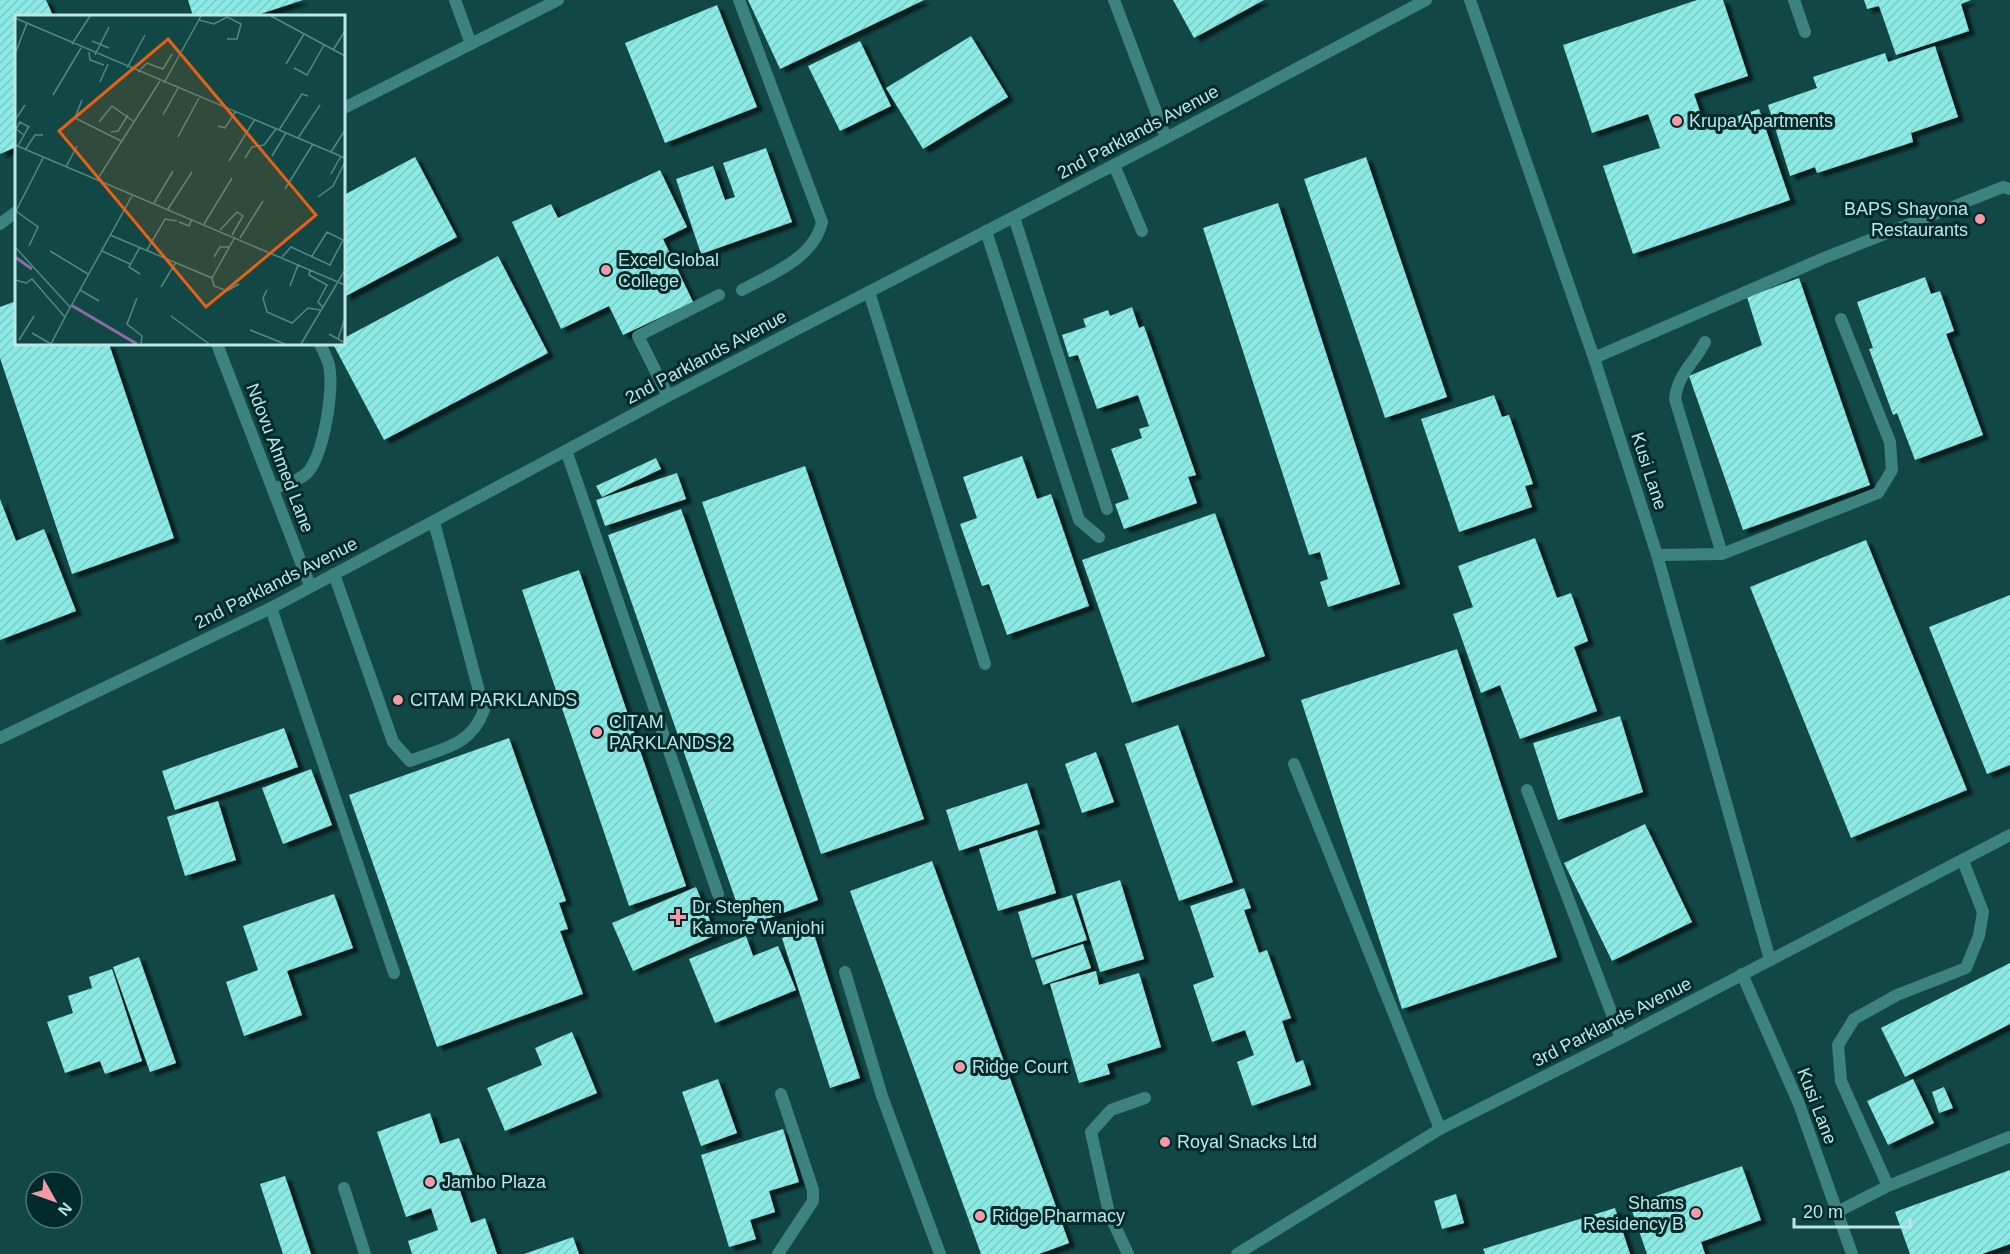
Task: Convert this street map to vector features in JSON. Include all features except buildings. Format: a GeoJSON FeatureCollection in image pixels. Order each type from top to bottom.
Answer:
{"type":"FeatureCollection","features":[{"type":"Feature","properties":{"kind":"street"},"geometry":{"type":"LineString","coordinates":[[455,0],[471,44]]}},
{"type":"Feature","properties":{"kind":"street"},"geometry":{"type":"LineString","coordinates":[[345,107],[558,0]]}},
{"type":"Feature","properties":{"kind":"street"},"geometry":{"type":"LineString","coordinates":[[739,0],[822,222],[818,238],[807,251],[742,290]]}},
{"type":"Feature","properties":{"kind":"street"},"geometry":{"type":"LineString","coordinates":[[1114,0],[1166,138]]}},
{"type":"Feature","properties":{"kind":"street","name":"2nd Parklands Avenue"},"geometry":{"type":"LineString","coordinates":[[0,738],[271,608],[567,453],[668,396],[1166,138],[1426,0]]}},
{"type":"Feature","properties":{"kind":"street","name":"Kusi Lane"},"geometry":{"type":"LineString","coordinates":[[1470,0],[1594,358],[1657,555],[1770,960]]}},
{"type":"Feature","properties":{"kind":"street"},"geometry":{"type":"LineString","coordinates":[[1794,0],[1805,32]]}},
{"type":"Feature","properties":{"kind":"street"},"geometry":{"type":"LineString","coordinates":[[1114,165],[1142,231]]}},
{"type":"Feature","properties":{"kind":"street"},"geometry":{"type":"LineString","coordinates":[[1594,358],[1824,258],[2003,187],[2010,189]]}},
{"type":"Feature","properties":{"kind":"street"},"geometry":{"type":"LineString","coordinates":[[0,224],[15,213]]}},
{"type":"Feature","properties":{"kind":"street"},"geometry":{"type":"LineString","coordinates":[[1014,217],[1107,509]]}},
{"type":"Feature","properties":{"kind":"street"},"geometry":{"type":"LineString","coordinates":[[986,231],[1079,520],[1100,537]]}},
{"type":"Feature","properties":{"kind":"street"},"geometry":{"type":"LineString","coordinates":[[869,292],[985,664]]}},
{"type":"Feature","properties":{"kind":"street"},"geometry":{"type":"LineString","coordinates":[[668,396],[638,336],[719,295]]}},
{"type":"Feature","properties":{"kind":"street"},"geometry":{"type":"LineString","coordinates":[[1657,555],[1722,554],[1878,493],[1892,470],[1890,442],[1841,319]]}},
{"type":"Feature","properties":{"kind":"street"},"geometry":{"type":"LineString","coordinates":[[1705,342],[1696,360],[1678,380],[1675,399],[1722,554]]}},
{"type":"Feature","properties":{"kind":"street","name":"Ndovu Ahmed Lane"},"geometry":{"type":"LineString","coordinates":[[217,345],[310,586]]}},
{"type":"Feature","properties":{"kind":"street"},"geometry":{"type":"LineString","coordinates":[[273,489],[301,478],[311,467],[318,452],[325,426],[329,394],[329,365],[320,345]]}},
{"type":"Feature","properties":{"kind":"street"},"geometry":{"type":"LineString","coordinates":[[567,453],[718,894]]}},
{"type":"Feature","properties":{"kind":"street"},"geometry":{"type":"LineString","coordinates":[[334,574],[393,742],[402,755],[410,761],[466,740],[479,724],[484,710],[434,522]]}},
{"type":"Feature","properties":{"kind":"street"},"geometry":{"type":"LineString","coordinates":[[271,608],[394,973]]}},
{"type":"Feature","properties":{"kind":"street"},"geometry":{"type":"LineString","coordinates":[[1294,764],[1440,1129]]}},
{"type":"Feature","properties":{"kind":"street"},"geometry":{"type":"LineString","coordinates":[[1527,790],[1621,1038]]}},
{"type":"Feature","properties":{"kind":"street","name":"3rd Parklands Avenue"},"geometry":{"type":"LineString","coordinates":[[1237,1254],[1251,1251],[1440,1129],[1621,1038],[2010,835]]}},
{"type":"Feature","properties":{"kind":"street"},"geometry":{"type":"LineString","coordinates":[[1888,1186],[1841,1081],[1838,1045],[1854,1019],[1897,995],[1966,968],[1979,936],[1983,912],[1963,861]]}},
{"type":"Feature","properties":{"kind":"street"},"geometry":{"type":"LineString","coordinates":[[845,972],[882,1096],[940,1254]]}},
{"type":"Feature","properties":{"kind":"street","name":"Kusi Lane"},"geometry":{"type":"LineString","coordinates":[[1742,974],[1799,1104],[1852,1254]]}},
{"type":"Feature","properties":{"kind":"street"},"geometry":{"type":"LineString","coordinates":[[778,1254],[813,1201],[813,1190],[781,1094]]}},
{"type":"Feature","properties":{"kind":"street"},"geometry":{"type":"LineString","coordinates":[[1128,1254],[1109,1213],[1091,1132],[1110,1110],[1144,1098]]}},
{"type":"Feature","properties":{"kind":"street"},"geometry":{"type":"LineString","coordinates":[[1837,1212],[1888,1186],[2009,1137]]}},
{"type":"Feature","properties":{"kind":"street"},"geometry":{"type":"LineString","coordinates":[[344,1188],[365,1254]]}},
{"type":"Feature","properties":{"kind":"place","name":"Krupa Apartments"},"geometry":{"type":"Point","coordinates":[1677,121]}},
{"type":"Feature","properties":{"kind":"place","name":"BAPS Shayona Restaurants"},"geometry":{"type":"Point","coordinates":[1980,219]}},
{"type":"Feature","properties":{"kind":"place","name":"Excel Global College"},"geometry":{"type":"Point","coordinates":[606,270]}},
{"type":"Feature","properties":{"kind":"place","name":"CITAM PARKLANDS"},"geometry":{"type":"Point","coordinates":[398,700]}},
{"type":"Feature","properties":{"kind":"place","name":"CITAM PARKLANDS 2"},"geometry":{"type":"Point","coordinates":[597,732]}},
{"type":"Feature","properties":{"kind":"place","name":"Dr.Stephen Kamore Wanjohi"},"geometry":{"type":"Point","coordinates":[678,917]}},
{"type":"Feature","properties":{"kind":"place","name":"Ridge Court"},"geometry":{"type":"Point","coordinates":[960,1067]}},
{"type":"Feature","properties":{"kind":"place","name":"Royal Snacks Ltd"},"geometry":{"type":"Point","coordinates":[1165,1142]}},
{"type":"Feature","properties":{"kind":"place","name":"Jambo Plaza"},"geometry":{"type":"Point","coordinates":[430,1182]}},
{"type":"Feature","properties":{"kind":"place","name":"Shams Residency B"},"geometry":{"type":"Point","coordinates":[1696,1213]}},
{"type":"Feature","properties":{"kind":"place","name":"Ridge Pharmacy"},"geometry":{"type":"Point","coordinates":[980,1216]}}]}
